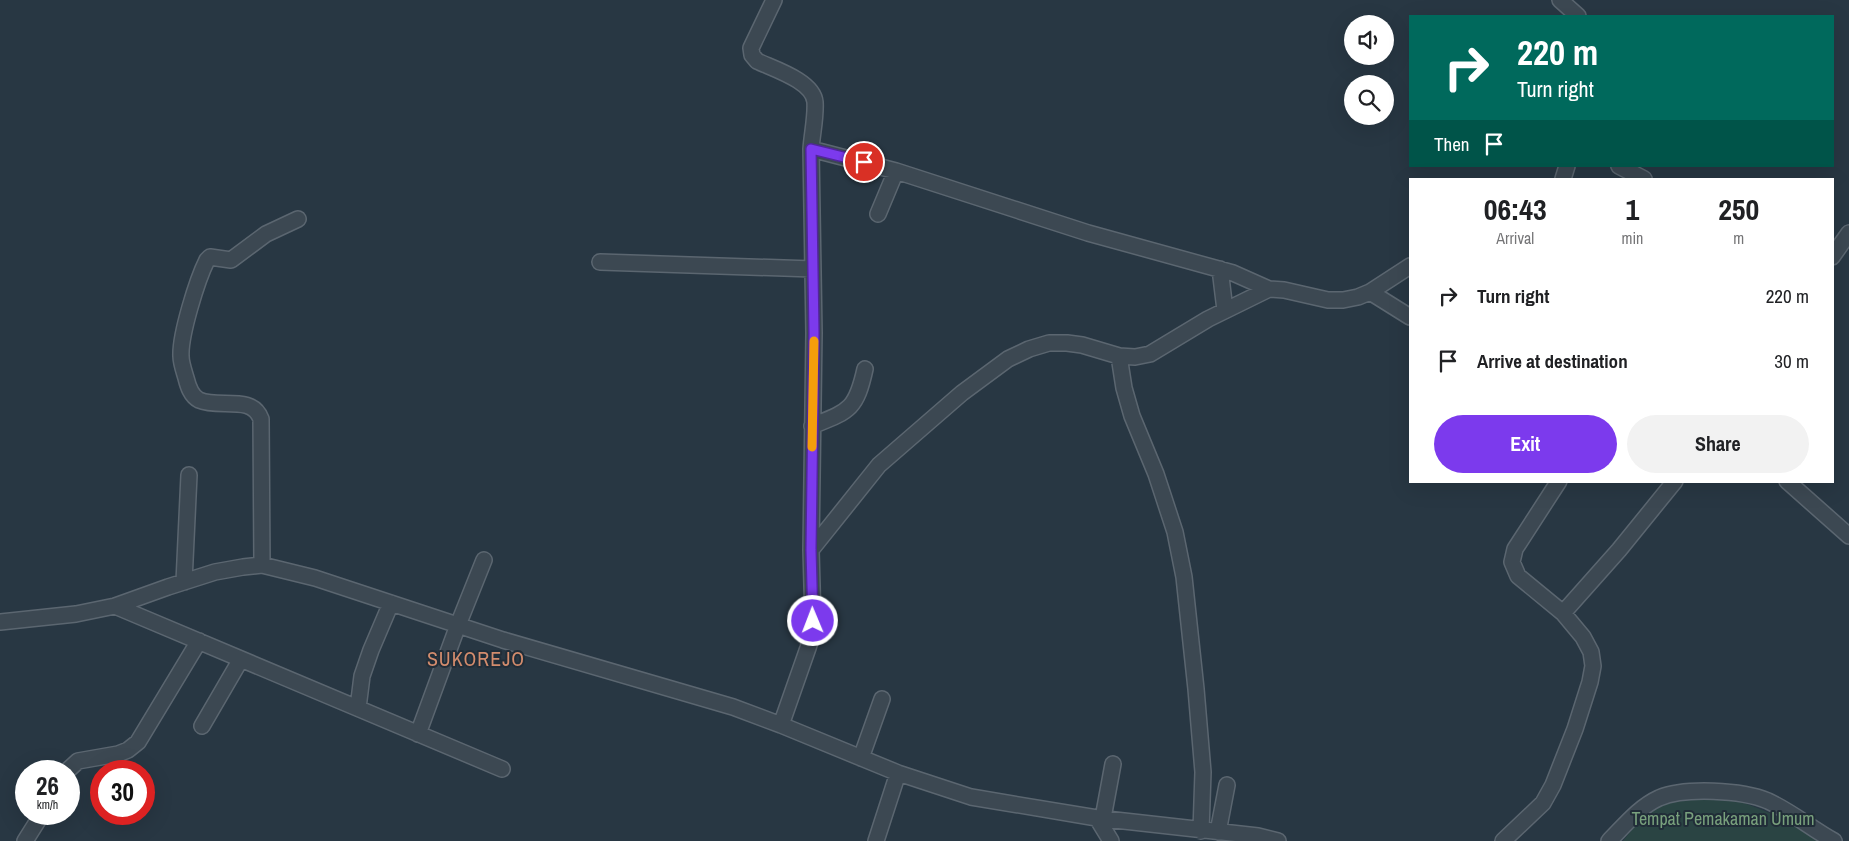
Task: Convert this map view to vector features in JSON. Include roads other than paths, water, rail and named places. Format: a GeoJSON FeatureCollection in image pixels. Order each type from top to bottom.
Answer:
{"type":"FeatureCollection","features":[{"type":"Feature","properties":{"kind":"street"},"geometry":{"type":"LineString","coordinates":[[774,0],[751,48],[752,55],[757,60],[806,84],[812,92],[815,101],[811,149],[813,269],[812,635],[781,725]]}},
{"type":"Feature","properties":{"kind":"street"},"geometry":{"type":"LineString","coordinates":[[1560,0],[1577,15]]}},
{"type":"Feature","properties":{"kind":"street"},"geometry":{"type":"LineString","coordinates":[[811,149],[896,171],[1088,233],[1220,269],[1269,289],[1284,290],[1328,300],[1343,300],[1370,292],[1409,267]]}},
{"type":"Feature","properties":{"kind":"street"},"geometry":{"type":"LineString","coordinates":[[1621,167],[1642,178]]}},
{"type":"Feature","properties":{"kind":"street"},"geometry":{"type":"LineString","coordinates":[[878,214],[896,171]]}},
{"type":"Feature","properties":{"kind":"street"},"geometry":{"type":"LineString","coordinates":[[262,565],[261,418],[259,412],[249,406],[209,402],[194,396],[188,387],[180,356],[183,333],[207,260],[210,257],[231,260],[266,234],[298,219]]}},
{"type":"Feature","properties":{"kind":"street"},"geometry":{"type":"LineString","coordinates":[[1834,254],[1849,233]]}},
{"type":"Feature","properties":{"kind":"street"},"geometry":{"type":"LineString","coordinates":[[600,262],[813,269]]}},
{"type":"Feature","properties":{"kind":"street"},"geometry":{"type":"LineString","coordinates":[[1220,269],[1225,310]]}},
{"type":"Feature","properties":{"kind":"street"},"geometry":{"type":"LineString","coordinates":[[811,550],[879,465],[962,393],[1008,359],[1029,349],[1049,343],[1082,346],[1119,356],[1135,357],[1150,354],[1225,310],[1269,289]]}},
{"type":"Feature","properties":{"kind":"street"},"geometry":{"type":"LineString","coordinates":[[1370,292],[1409,316]]}},
{"type":"Feature","properties":{"kind":"street"},"geometry":{"type":"LineString","coordinates":[[1119,356],[1124,388],[1132,416],[1156,474],[1175,532],[1184,577],[1203,772],[1202,831]]}},
{"type":"Feature","properties":{"kind":"street"},"geometry":{"type":"LineString","coordinates":[[812,426],[843,414],[853,405],[860,391],[865,369]]}},
{"type":"Feature","properties":{"kind":"street"},"geometry":{"type":"LineString","coordinates":[[184,582],[189,475]]}},
{"type":"Feature","properties":{"kind":"street"},"geometry":{"type":"LineString","coordinates":[[1503,841],[1542,803],[1553,785],[1575,729],[1590,682],[1593,666],[1591,652],[1584,637],[1563,613],[1518,576],[1512,562],[1515,550],[1557,483]]}},
{"type":"Feature","properties":{"kind":"street"},"geometry":{"type":"LineString","coordinates":[[1563,613],[1619,550],[1673,483]]}},
{"type":"Feature","properties":{"kind":"street"},"geometry":{"type":"LineString","coordinates":[[1789,483],[1849,536]]}},
{"type":"Feature","properties":{"kind":"street"},"geometry":{"type":"LineString","coordinates":[[418,734],[484,560]]}},
{"type":"Feature","properties":{"kind":"street"},"geometry":{"type":"LineString","coordinates":[[0,622],[76,614],[115,606],[184,582],[243,566],[262,565],[314,578],[503,640],[733,707],[898,773],[971,797],[1100,818],[1258,836],[1278,841]]}},
{"type":"Feature","properties":{"kind":"street"},"geometry":{"type":"LineString","coordinates":[[358,708],[362,676],[391,603]]}},
{"type":"Feature","properties":{"kind":"street"},"geometry":{"type":"LineString","coordinates":[[115,606],[502,769]]}},
{"type":"Feature","properties":{"kind":"street"},"geometry":{"type":"LineString","coordinates":[[78,760],[118,754],[128,750],[138,742],[199,641]]}},
{"type":"Feature","properties":{"kind":"street"},"geometry":{"type":"LineString","coordinates":[[202,726],[241,659]]}},
{"type":"Feature","properties":{"kind":"street"},"geometry":{"type":"LineString","coordinates":[[861,758],[882,699]]}},
{"type":"Feature","properties":{"kind":"street"},"geometry":{"type":"LineString","coordinates":[[1111,841],[1100,818],[1113,764]]}},
{"type":"Feature","properties":{"kind":"street"},"geometry":{"type":"LineString","coordinates":[[876,841],[898,773]]}},
{"type":"Feature","properties":{"kind":"street"},"geometry":{"type":"LineString","coordinates":[[1218,832],[1227,785]]}},
{"type":"Feature","properties":{"kind":"street"},"geometry":{"type":"LineString","coordinates":[[1609,841],[1637,813],[1658,798],[1681,793],[1726,792],[1742,793],[1769,802],[1834,841]]}},
{"type":"Feature","properties":{"kind":"street"},"geometry":{"type":"LineString","coordinates":[[25,841],[35,825]]}},
{"type":"Feature","properties":{"kind":"district","name":"SUKOREJO"},"geometry":{"type":"Point","coordinates":[476,659]}},
{"type":"Feature","properties":{"kind":"park label","name":"Tempat Pemakaman Umum"},"geometry":{"type":"Point","coordinates":[1723,819]}}]}
